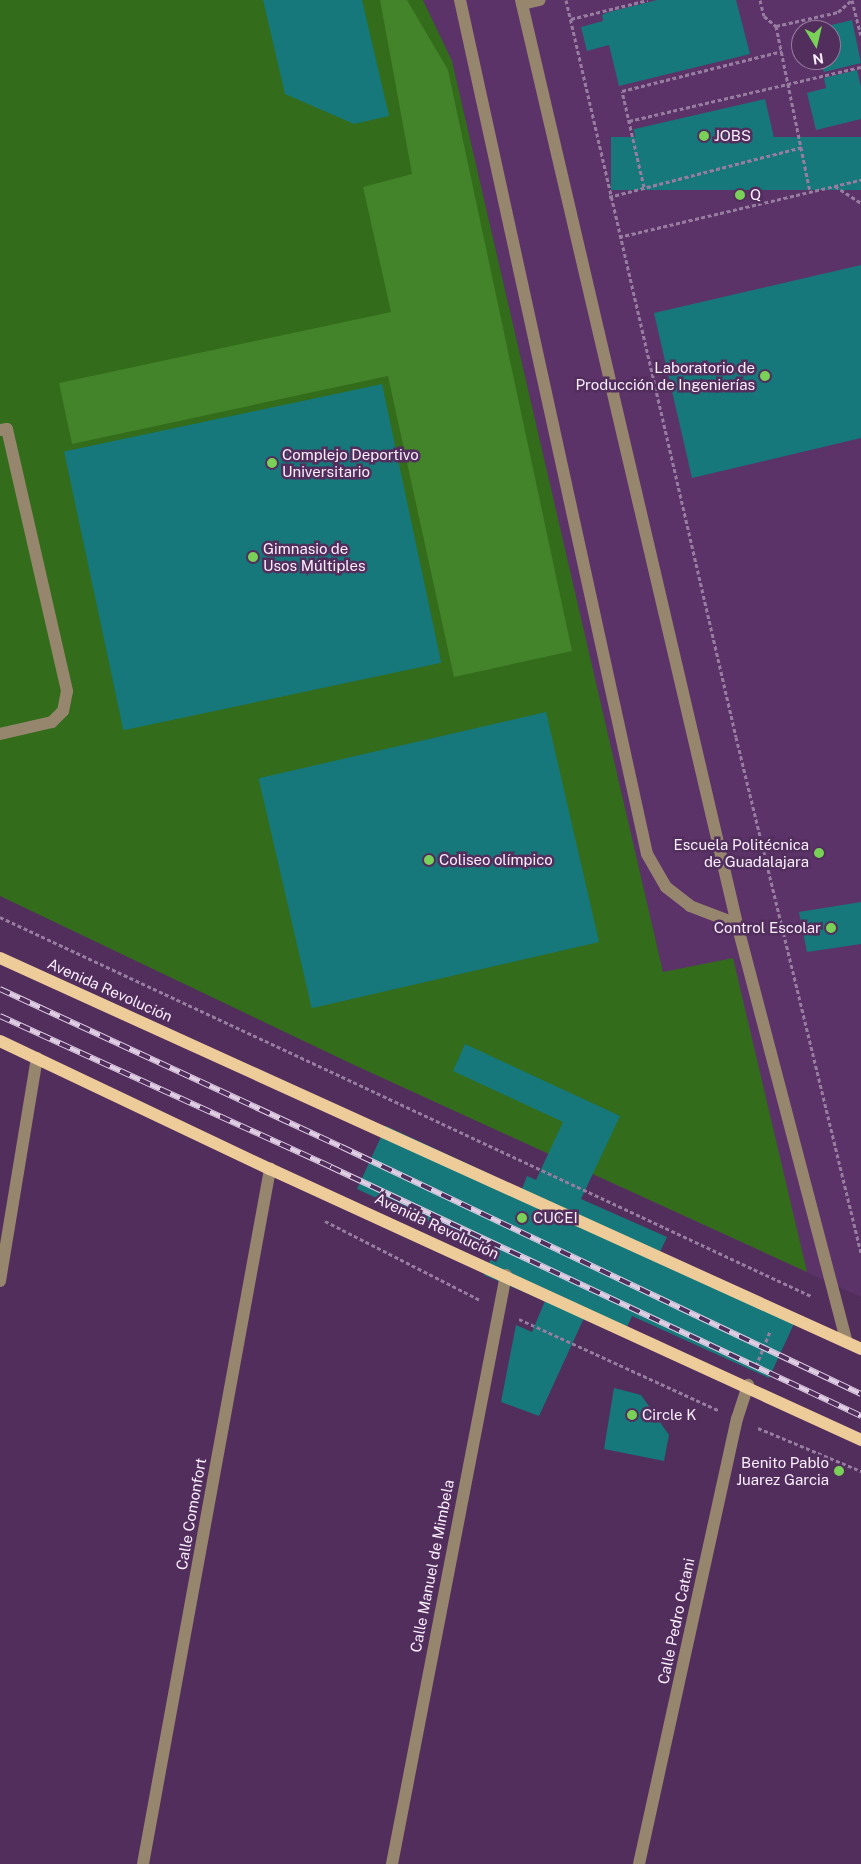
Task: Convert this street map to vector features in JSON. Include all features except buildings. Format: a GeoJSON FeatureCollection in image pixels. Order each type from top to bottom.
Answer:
{"type":"FeatureCollection","features":[{"type":"Feature","properties":{"kind":"main road","name":"Avenida Revolución"},"geometry":{"type":"LineString","coordinates":[[0,958],[861,1349]]}},
{"type":"Feature","properties":{"kind":"main road","name":"Avenida Revolución"},"geometry":{"type":"LineString","coordinates":[[0,1041],[270,1169],[748,1385],[861,1440]]}},
{"type":"Feature","properties":{"kind":"street"},"geometry":{"type":"LineString","coordinates":[[460,0],[646,854],[666,887],[690,906],[737,924]]}},
{"type":"Feature","properties":{"kind":"street"},"geometry":{"type":"LineString","coordinates":[[540,0],[522,2],[737,924],[847,1342]]}},
{"type":"Feature","properties":{"kind":"street"},"geometry":{"type":"LineString","coordinates":[[0,430],[7,429],[67,691],[63,711],[52,722],[0,734]]}},
{"type":"Feature","properties":{"kind":"street"},"geometry":{"type":"LineString","coordinates":[[0,1281],[37,1058]]}},
{"type":"Feature","properties":{"kind":"street","name":"Calle Comonfort"},"geometry":{"type":"LineString","coordinates":[[143,1864],[270,1169]]}},
{"type":"Feature","properties":{"kind":"street","name":"Calle Manuel de Mimbela"},"geometry":{"type":"LineString","coordinates":[[392,1864],[506,1275]]}},
{"type":"Feature","properties":{"kind":"street","name":"Calle Pedro Catani"},"geometry":{"type":"LineString","coordinates":[[639,1864],[736,1419],[748,1385]]}},
{"type":"Feature","properties":{"kind":"path"},"geometry":{"type":"LineString","coordinates":[[566,0],[609,197],[861,1253]]}},
{"type":"Feature","properties":{"kind":"path"},"geometry":{"type":"LineString","coordinates":[[571,19],[648,0]]}},
{"type":"Feature","properties":{"kind":"path"},"geometry":{"type":"LineString","coordinates":[[760,0],[764,16],[776,26],[810,192]]}},
{"type":"Feature","properties":{"kind":"path"},"geometry":{"type":"LineString","coordinates":[[776,26],[838,12],[852,0],[861,35]]}},
{"type":"Feature","properties":{"kind":"path"},"geometry":{"type":"LineString","coordinates":[[644,187],[622,91],[782,51]]}},
{"type":"Feature","properties":{"kind":"path"},"geometry":{"type":"LineString","coordinates":[[629,121],[861,67]]}},
{"type":"Feature","properties":{"kind":"path"},"geometry":{"type":"LineString","coordinates":[[609,197],[802,147]]}},
{"type":"Feature","properties":{"kind":"path"},"geometry":{"type":"LineString","coordinates":[[619,236],[861,180]]}},
{"type":"Feature","properties":{"kind":"path"},"geometry":{"type":"LineString","coordinates":[[835,186],[861,203]]}},
{"type":"Feature","properties":{"kind":"path"},"geometry":{"type":"LineString","coordinates":[[0,917],[839,1310]]}},
{"type":"Feature","properties":{"kind":"path"},"geometry":{"type":"LineString","coordinates":[[320,1219],[498,1309],[736,1419],[861,1471]]}},
{"type":"Feature","properties":{"kind":"path"},"geometry":{"type":"LineString","coordinates":[[748,1385],[779,1311]]}},
{"type":"Feature","properties":{"kind":"shaded area"},"geometry":{"type":"Polygon","coordinates":[[[423,0],[861,0],[861,1297],[352,1064],[446,1046],[663,973],[452,61],[423,0]]]}},
{"type":"Feature","properties":{"kind":"green space","name":"Complejo Deportivo Universitario"},"geometry":{"type":"Polygon","coordinates":[[[0,0],[423,0],[452,61],[663,972],[733,958],[807,1272],[352,1064],[0,896],[0,0]]]}},
{"type":"Feature","properties":{"kind":"green space"},"geometry":{"type":"Polygon","coordinates":[[[380,0],[407,0],[448,70],[572,651],[454,677],[388,376],[72,444],[59,383],[391,312],[363,187],[412,174],[380,0]]]}},
{"type":"Feature","properties":{"kind":"railway"},"geometry":{"type":"LineString","coordinates":[[0,989],[342,1147],[861,1394]]}},
{"type":"Feature","properties":{"kind":"railway"},"geometry":{"type":"LineString","coordinates":[[0,1016],[331,1167],[861,1416]]}},
{"type":"Feature","properties":{"kind":"place","name":"JOBS"},"geometry":{"type":"Point","coordinates":[704,136]}},
{"type":"Feature","properties":{"kind":"place","name":"Q"},"geometry":{"type":"Point","coordinates":[740,195]}},
{"type":"Feature","properties":{"kind":"place","name":"Laboratorio de Producción de Ingenierías"},"geometry":{"type":"Point","coordinates":[765,376]}},
{"type":"Feature","properties":{"kind":"place","name":"Complejo Deportivo Universitario"},"geometry":{"type":"Point","coordinates":[272,463]}},
{"type":"Feature","properties":{"kind":"place","name":"Gimnasio de Usos Múltiples"},"geometry":{"type":"Point","coordinates":[253,557]}},
{"type":"Feature","properties":{"kind":"place","name":"Escuela Politécnica de Guadalajara"},"geometry":{"type":"Point","coordinates":[819,853]}},
{"type":"Feature","properties":{"kind":"place","name":"Coliseo olímpico"},"geometry":{"type":"Point","coordinates":[429,860]}},
{"type":"Feature","properties":{"kind":"place","name":"Control Escolar"},"geometry":{"type":"Point","coordinates":[831,928]}},
{"type":"Feature","properties":{"kind":"place","name":"CUCEI"},"geometry":{"type":"Point","coordinates":[522,1218]}},
{"type":"Feature","properties":{"kind":"place","name":"Circle K"},"geometry":{"type":"Point","coordinates":[632,1415]}},
{"type":"Feature","properties":{"kind":"place","name":"Benito Pablo Juarez Garcia"},"geometry":{"type":"Point","coordinates":[839,1471]}}]}
